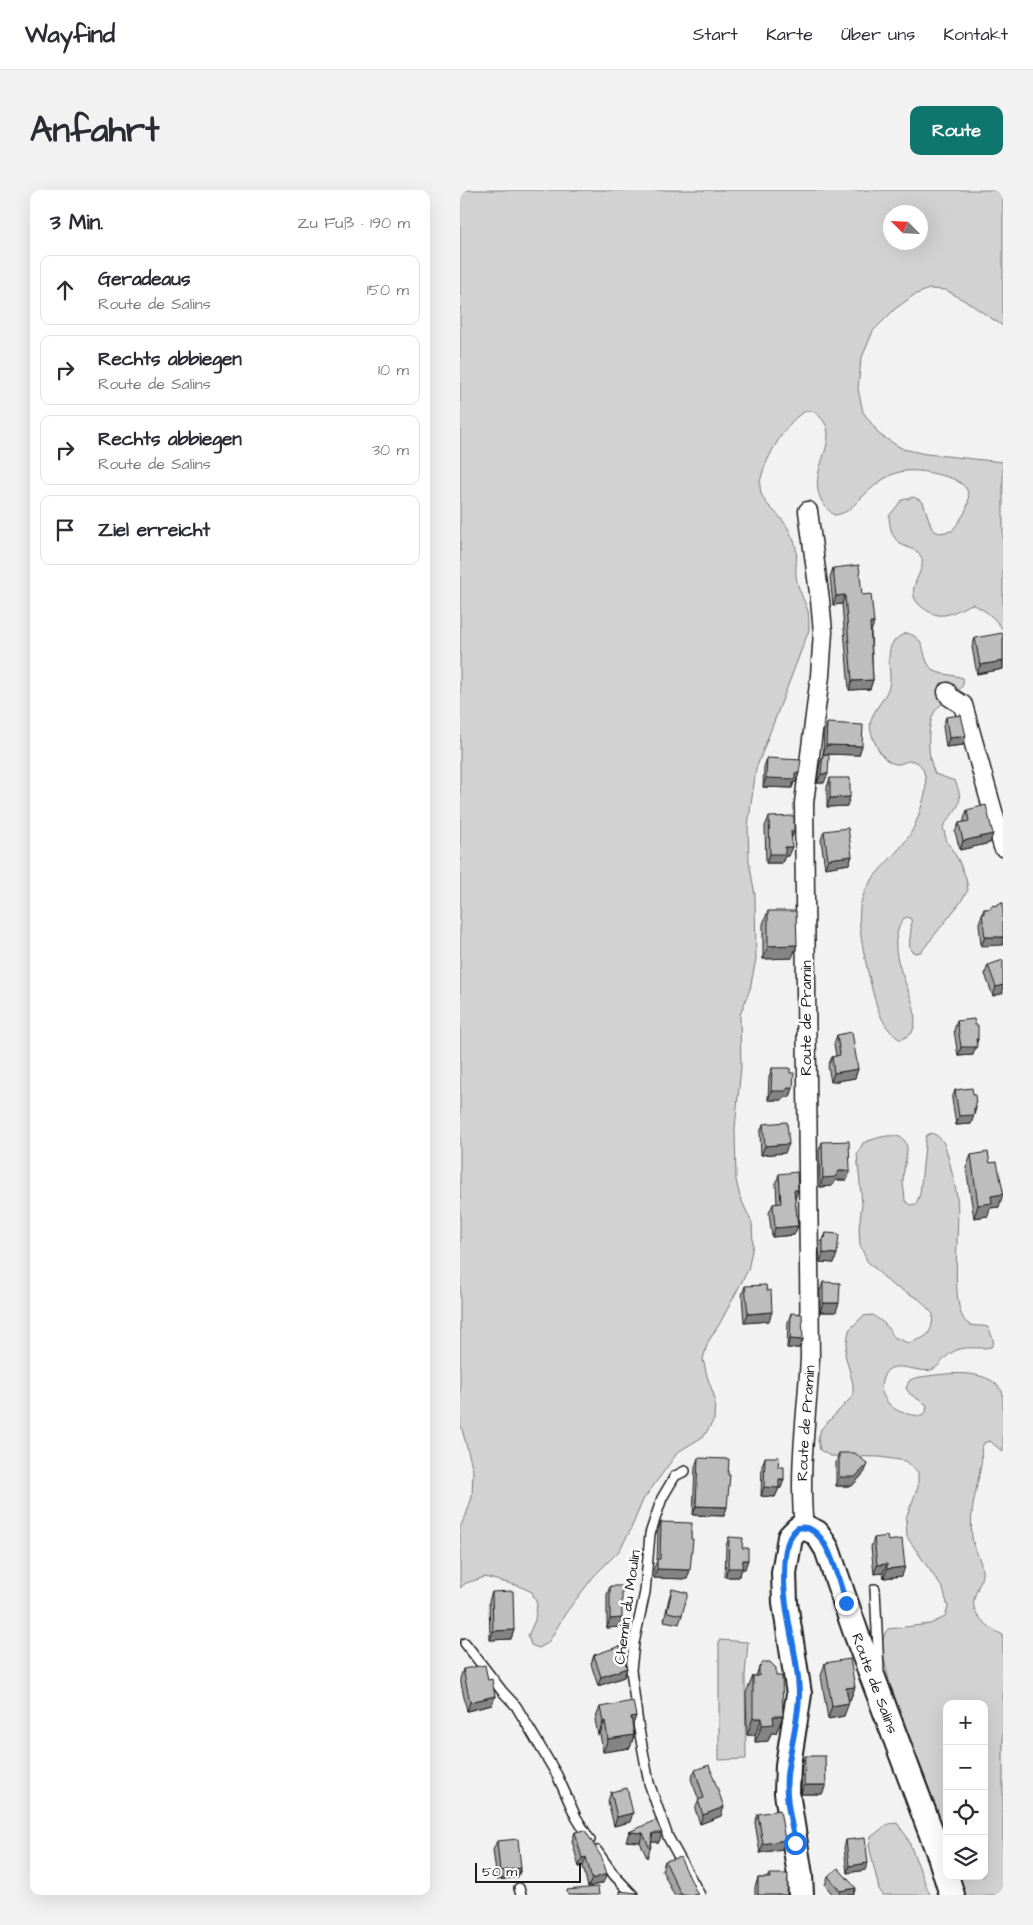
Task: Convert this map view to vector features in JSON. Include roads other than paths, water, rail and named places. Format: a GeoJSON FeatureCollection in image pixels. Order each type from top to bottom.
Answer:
{"type":"FeatureCollection","features":[{"type":"Feature","properties":{"kind":"street","name":"Route de Pramin"},"geometry":{"type":"LineString","coordinates":[[804,1528],[804,1445],[810,1358],[804,803],[820,676],[823,632],[808,510]]}},
{"type":"Feature","properties":{"kind":"street"},"geometry":{"type":"LineString","coordinates":[[947,692],[950,697],[963,705],[1003,847]]}},
{"type":"Feature","properties":{"kind":"street"},"geometry":{"type":"LineString","coordinates":[[801,1895],[800,1875],[787,1793],[788,1765],[799,1694],[785,1604],[784,1573],[790,1537],[798,1528],[804,1528]]}},
{"type":"Feature","properties":{"kind":"street","name":"Route de Salins"},"geometry":{"type":"LineString","coordinates":[[804,1528],[817,1533],[827,1549],[940,1856],[952,1895]]}},
{"type":"Feature","properties":{"kind":"lane","name":"Chemin du Moulin"},"geometry":{"type":"LineString","coordinates":[[685,1472],[675,1476],[662,1498],[650,1534],[645,1592],[634,1643],[631,1670],[638,1724],[649,1783],[668,1837],[700,1895]]}},
{"type":"Feature","properties":{"kind":"lane"},"geometry":{"type":"LineString","coordinates":[[874,1588],[879,1670],[874,1679]]}},
{"type":"Feature","properties":{"kind":"lane"},"geometry":{"type":"LineString","coordinates":[[465,1643],[516,1706],[557,1775],[589,1838],[614,1875],[633,1895]]}}]}
